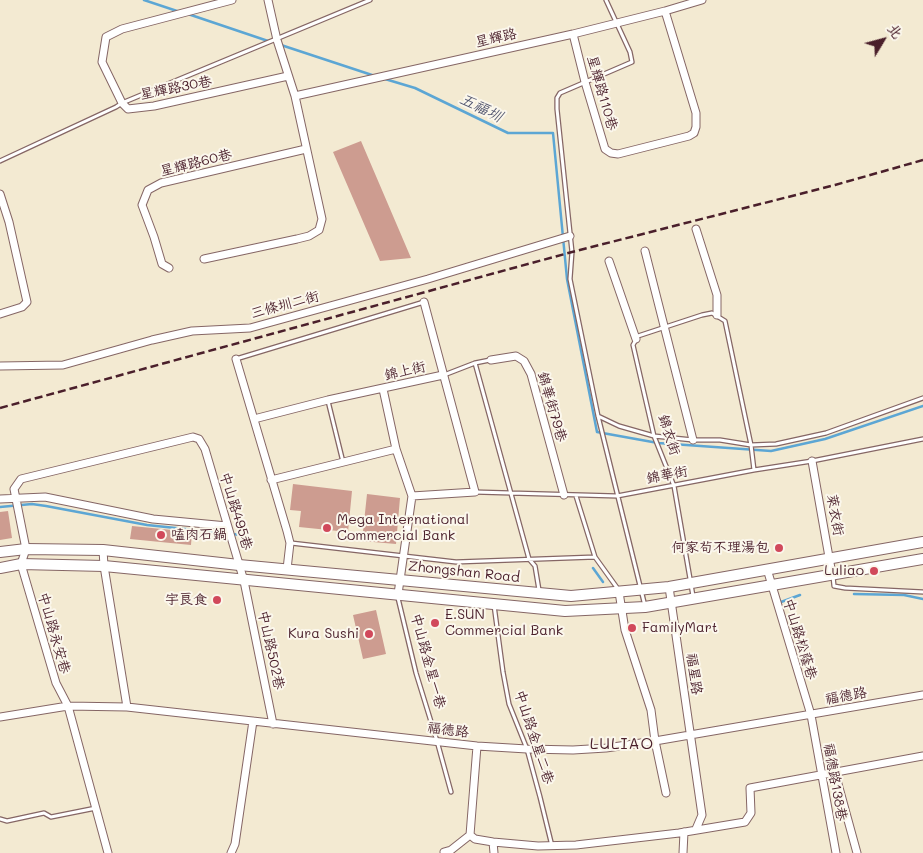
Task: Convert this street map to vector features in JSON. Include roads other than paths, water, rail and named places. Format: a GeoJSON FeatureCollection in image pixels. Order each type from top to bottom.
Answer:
{"type":"FeatureCollection","features":[{"type":"Feature","properties":{"kind":"street","name":"星輝路30巷"},"geometry":{"type":"LineString","coordinates":[[232,0],[122,29],[106,37],[102,62],[122,103],[128,109],[154,106],[288,76]]}},
{"type":"Feature","properties":{"kind":"street"},"geometry":{"type":"LineString","coordinates":[[204,259],[309,236],[319,230],[322,219],[294,96],[277,40],[268,0]]}},
{"type":"Feature","properties":{"kind":"street","name":"星輝路"},"geometry":{"type":"LineString","coordinates":[[294,96],[573,34],[702,0]]}},
{"type":"Feature","properties":{"kind":"street","name":"星輝路110巷"},"geometry":{"type":"LineString","coordinates":[[573,34],[605,149],[611,153],[618,154],[694,133],[696,127],[696,113],[665,11]]}},
{"type":"Feature","properties":{"kind":"street","name":"星輝路60巷"},"geometry":{"type":"LineString","coordinates":[[169,268],[162,264],[142,205],[148,190],[162,183],[306,149]]}},
{"type":"Feature","properties":{"kind":"street"},"geometry":{"type":"LineString","coordinates":[[0,194],[9,222],[27,302],[22,306],[0,314]]}},
{"type":"Feature","properties":{"kind":"street"},"geometry":{"type":"LineString","coordinates":[[0,225],[9,222]]}},
{"type":"Feature","properties":{"kind":"street"},"geometry":{"type":"LineString","coordinates":[[696,229],[716,294],[717,315]]}},
{"type":"Feature","properties":{"kind":"street","name":"三條圳二街"},"geometry":{"type":"LineString","coordinates":[[0,366],[63,365],[192,331],[250,328],[428,279],[568,236]]}},
{"type":"Feature","properties":{"kind":"street","name":"錦衣街"},"geometry":{"type":"LineString","coordinates":[[645,251],[693,440]]}},
{"type":"Feature","properties":{"kind":"street","name":"錦衣街"},"geometry":{"type":"LineString","coordinates":[[609,261],[636,339]]}},
{"type":"Feature","properties":{"kind":"street"},"geometry":{"type":"LineString","coordinates":[[424,302],[443,375]]}},
{"type":"Feature","properties":{"kind":"street","name":"錦華街79巷"},"geometry":{"type":"LineString","coordinates":[[490,360],[516,356],[524,361],[531,374],[564,495]]}},
{"type":"Feature","properties":{"kind":"street"},"geometry":{"type":"LineString","coordinates":[[236,359],[290,543],[287,569]]}},
{"type":"Feature","properties":{"kind":"street","name":"錦上街"},"geometry":{"type":"LineString","coordinates":[[254,420],[328,400],[443,375],[475,492]]}},
{"type":"Feature","properties":{"kind":"street"},"geometry":{"type":"LineString","coordinates":[[383,389],[396,450],[412,496],[398,579],[398,594]]}},
{"type":"Feature","properties":{"kind":"street","name":"中山路495巷"},"geometry":{"type":"LineString","coordinates":[[15,498],[14,489],[21,479],[193,437],[198,439],[204,449],[244,581]]}},
{"type":"Feature","properties":{"kind":"street"},"geometry":{"type":"LineString","coordinates":[[271,480],[396,450]]}},
{"type":"Feature","properties":{"kind":"street","name":"萊衣街"},"geometry":{"type":"LineString","coordinates":[[812,461],[832,574]]}},
{"type":"Feature","properties":{"kind":"street","name":"錦華街"},"geometry":{"type":"LineString","coordinates":[[412,496],[475,492]]}},
{"type":"Feature","properties":{"kind":"street"},"geometry":{"type":"LineString","coordinates":[[0,500],[44,497],[153,519],[227,526]]}},
{"type":"Feature","properties":{"kind":"street"},"geometry":{"type":"LineString","coordinates":[[15,498],[26,549],[21,564]]}},
{"type":"Feature","properties":{"kind":"street","name":"Zhongshan Road"},"geometry":{"type":"LineString","coordinates":[[0,552],[26,549],[103,550],[239,565],[571,596],[669,587],[923,542]]}},
{"type":"Feature","properties":{"kind":"street"},"geometry":{"type":"LineString","coordinates":[[103,550],[127,707]]}},
{"type":"Feature","properties":{"kind":"street","name":"Zhongshan Road"},"geometry":{"type":"LineString","coordinates":[[0,568],[21,564],[104,566],[566,611],[645,607],[923,558]]}},
{"type":"Feature","properties":{"kind":"street","name":"中山路永安巷"},"geometry":{"type":"LineString","coordinates":[[21,564],[56,683],[68,706],[108,853]]}},
{"type":"Feature","properties":{"kind":"street","name":"中山路松蔭巷"},"geometry":{"type":"LineString","coordinates":[[767,570],[811,715]]}},
{"type":"Feature","properties":{"kind":"street","name":"中山路502巷"},"geometry":{"type":"LineString","coordinates":[[244,581],[273,724]]}},
{"type":"Feature","properties":{"kind":"street","name":"福星路"},"geometry":{"type":"LineString","coordinates":[[669,587],[702,815],[696,829]]}},
{"type":"Feature","properties":{"kind":"street"},"geometry":{"type":"LineString","coordinates":[[619,592],[625,630],[651,710],[655,742],[666,793]]}},
{"type":"Feature","properties":{"kind":"street","name":"福德路"},"geometry":{"type":"LineString","coordinates":[[68,706],[127,707],[526,750],[598,748],[655,742],[923,695]]}},
{"type":"Feature","properties":{"kind":"street"},"geometry":{"type":"LineString","coordinates":[[0,717],[68,706]]}},
{"type":"Feature","properties":{"kind":"street","name":"福德路138巷"},"geometry":{"type":"LineString","coordinates":[[811,715],[834,853]]}},
{"type":"Feature","properties":{"kind":"street"},"geometry":{"type":"LineString","coordinates":[[231,853],[235,844],[253,721]]}},
{"type":"Feature","properties":{"kind":"street"},"geometry":{"type":"LineString","coordinates":[[444,852],[450,850],[470,835],[477,746]]}},
{"type":"Feature","properties":{"kind":"street"},"geometry":{"type":"LineString","coordinates":[[470,835],[475,839],[493,842],[552,846],[576,845],[684,832],[745,822],[752,813],[750,788],[923,756]]}},
{"type":"Feature","properties":{"kind":"street"},"geometry":{"type":"LineString","coordinates":[[835,773],[858,853]]}},
{"type":"Feature","properties":{"kind":"street"},"geometry":{"type":"LineString","coordinates":[[683,853],[684,832]]}},
{"type":"Feature","properties":{"kind":"street"},"geometry":{"type":"LineString","coordinates":[[493,842],[494,853]]}},
{"type":"Feature","properties":{"kind":"lane"},"geometry":{"type":"LineString","coordinates":[[0,161],[116,108],[122,103],[370,0]]}},
{"type":"Feature","properties":{"kind":"lane"},"geometry":{"type":"LineString","coordinates":[[606,0],[630,52],[632,62],[560,93],[557,98],[557,109],[568,236],[572,252],[570,279],[598,416],[645,607]]}},
{"type":"Feature","properties":{"kind":"lane"},"geometry":{"type":"LineString","coordinates":[[236,359],[424,302]]}},
{"type":"Feature","properties":{"kind":"lane"},"geometry":{"type":"LineString","coordinates":[[636,339],[638,336],[702,315],[717,315],[725,321],[751,445],[754,470]]}},
{"type":"Feature","properties":{"kind":"lane","name":"錦衣街"},"geometry":{"type":"LineString","coordinates":[[636,339],[633,345],[654,436],[674,486],[694,598]]}},
{"type":"Feature","properties":{"kind":"lane"},"geometry":{"type":"LineString","coordinates":[[443,375],[475,363],[490,360]]}},
{"type":"Feature","properties":{"kind":"lane"},"geometry":{"type":"LineString","coordinates":[[475,363],[529,559],[535,566],[540,593]]}},
{"type":"Feature","properties":{"kind":"lane"},"geometry":{"type":"LineString","coordinates":[[598,416],[620,426],[654,436],[693,440],[720,440],[751,445],[776,444],[826,433],[923,398]]}},
{"type":"Feature","properties":{"kind":"lane"},"geometry":{"type":"LineString","coordinates":[[328,400],[343,462]]}},
{"type":"Feature","properties":{"kind":"lane","name":"錦華街"},"geometry":{"type":"LineString","coordinates":[[475,492],[618,496],[923,439]]}},
{"type":"Feature","properties":{"kind":"lane"},"geometry":{"type":"LineString","coordinates":[[576,496],[595,558],[616,585],[619,592]]}},
{"type":"Feature","properties":{"kind":"lane"},"geometry":{"type":"LineString","coordinates":[[290,543],[456,562],[595,558]]}},
{"type":"Feature","properties":{"kind":"lane"},"geometry":{"type":"LineString","coordinates":[[832,574],[834,586],[923,592]]}},
{"type":"Feature","properties":{"kind":"lane","name":"中山路金星一巷"},"geometry":{"type":"LineString","coordinates":[[398,594],[416,673],[451,792]]}},
{"type":"Feature","properties":{"kind":"lane","name":"中山路金星二巷"},"geometry":{"type":"LineString","coordinates":[[494,604],[509,704],[526,750],[552,846]]}},
{"type":"Feature","properties":{"kind":"lane"},"geometry":{"type":"LineString","coordinates":[[0,819],[7,821],[44,813],[51,817],[96,808]]}},
{"type":"Feature","properties":{"kind":"waterway","name":"五福圳"},"geometry":{"type":"LineString","coordinates":[[144,0],[180,12]]}},
{"type":"Feature","properties":{"kind":"waterway","name":"五福圳"},"geometry":{"type":"LineString","coordinates":[[188,14],[271,42]]}},
{"type":"Feature","properties":{"kind":"waterway","name":"五福圳"},"geometry":{"type":"LineString","coordinates":[[281,45],[375,76]]}},
{"type":"Feature","properties":{"kind":"waterway","name":"五福圳"},"geometry":{"type":"LineString","coordinates":[[385,79],[415,88],[508,133],[553,133],[567,279],[597,432],[658,443],[771,451],[825,439],[923,406]]}},
{"type":"Feature","properties":{"kind":"waterway"},"geometry":{"type":"LineString","coordinates":[[0,507],[32,504],[147,525],[242,535]]}},
{"type":"Feature","properties":{"kind":"waterway"},"geometry":{"type":"LineString","coordinates":[[593,568],[603,582]]}},
{"type":"Feature","properties":{"kind":"waterway"},"geometry":{"type":"LineString","coordinates":[[854,594],[904,595],[923,599]]}},
{"type":"Feature","properties":{"kind":"waterway"},"geometry":{"type":"LineString","coordinates":[[781,602],[800,595]]}},
{"type":"Feature","properties":{"kind":"railway"},"geometry":{"type":"LineString","coordinates":[[0,408],[572,252],[835,185],[923,160]]}},
{"type":"Feature","properties":{"kind":"place","name":"Mega International Commercial Bank"},"geometry":{"type":"Point","coordinates":[327,528]}},
{"type":"Feature","properties":{"kind":"place","name":"嗑肉石鍋"},"geometry":{"type":"Point","coordinates":[161,535]}},
{"type":"Feature","properties":{"kind":"place","name":"何家茍不理湯包"},"geometry":{"type":"Point","coordinates":[779,548]}},
{"type":"Feature","properties":{"kind":"place","name":"Luliao"},"geometry":{"type":"Point","coordinates":[874,571]}},
{"type":"Feature","properties":{"kind":"place","name":"宇良食"},"geometry":{"type":"Point","coordinates":[217,600]}},
{"type":"Feature","properties":{"kind":"place","name":"E.SUN Commercial Bank"},"geometry":{"type":"Point","coordinates":[435,623]}},
{"type":"Feature","properties":{"kind":"place","name":"FamilyMart"},"geometry":{"type":"Point","coordinates":[632,628]}},
{"type":"Feature","properties":{"kind":"place","name":"Kura Sushi"},"geometry":{"type":"Point","coordinates":[369,634]}},
{"type":"Feature","properties":{"kind":"district","name":"LULIAO"},"geometry":{"type":"Point","coordinates":[622,744]}}]}
